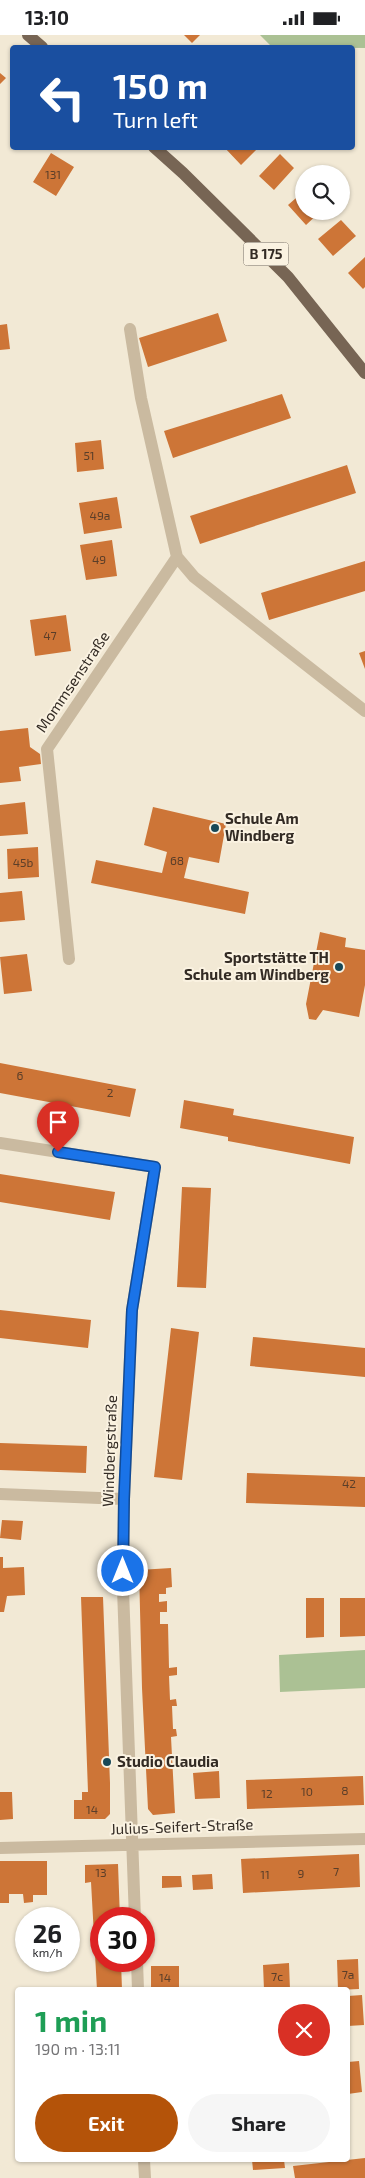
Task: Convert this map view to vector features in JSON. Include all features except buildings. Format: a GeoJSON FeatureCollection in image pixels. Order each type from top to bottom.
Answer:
{"type":"FeatureCollection","features":[{"type":"Feature","properties":{"kind":"main road"},"geometry":{"type":"LineString","coordinates":[[28,35],[40,45]]}},
{"type":"Feature","properties":{"kind":"main road","name":"B 175"},"geometry":{"type":"LineString","coordinates":[[157,150],[288,277],[365,373]]}},
{"type":"Feature","properties":{"kind":"street"},"geometry":{"type":"LineString","coordinates":[[130,329],[141,398],[177,557],[194,577],[365,711]]}},
{"type":"Feature","properties":{"kind":"street","name":"Mommsenstraße"},"geometry":{"type":"LineString","coordinates":[[68,959],[47,749],[177,557]]}},
{"type":"Feature","properties":{"kind":"street","name":"Windbergstraße"},"geometry":{"type":"LineString","coordinates":[[0,1143],[155,1167],[132,1310],[124,1499],[123,1589],[135,1907]]}},
{"type":"Feature","properties":{"kind":"street"},"geometry":{"type":"LineString","coordinates":[[0,1494],[124,1499]]}},
{"type":"Feature","properties":{"kind":"street","name":"Julius-Seifert-Straße"},"geometry":{"type":"LineString","coordinates":[[0,1848],[365,1839]]}},
{"type":"Feature","properties":{"kind":"street"},"geometry":{"type":"LineString","coordinates":[[137,1972],[138,1987]]}},
{"type":"Feature","properties":{"kind":"street"},"geometry":{"type":"LineString","coordinates":[[144,2162],[145,2178]]}},
{"type":"Feature","properties":{"kind":"green space"},"geometry":{"type":"Polygon","coordinates":[[[260,35],[365,35],[365,48],[355,48],[355,45],[270,45],[260,35]]]}},
{"type":"Feature","properties":{"kind":"green space"},"geometry":{"type":"Polygon","coordinates":[[[365,1650],[365,1688],[280,1692],[279,1655],[365,1650]]]}},
{"type":"Feature","properties":{"kind":"place","name":"Schule Am Windberg"},"geometry":{"type":"Point","coordinates":[215,828]}},
{"type":"Feature","properties":{"kind":"place","name":"Sportstätte TH Schule am Windberg"},"geometry":{"type":"Point","coordinates":[339,967]}},
{"type":"Feature","properties":{"kind":"place","name":"Studio Claudia"},"geometry":{"type":"Point","coordinates":[107,1762]}},
{"type":"Feature","properties":{"kind":"route"},"geometry":{"type":"LineString","coordinates":[[58,1152],[155,1167],[132,1310],[123,1571]]}}]}
